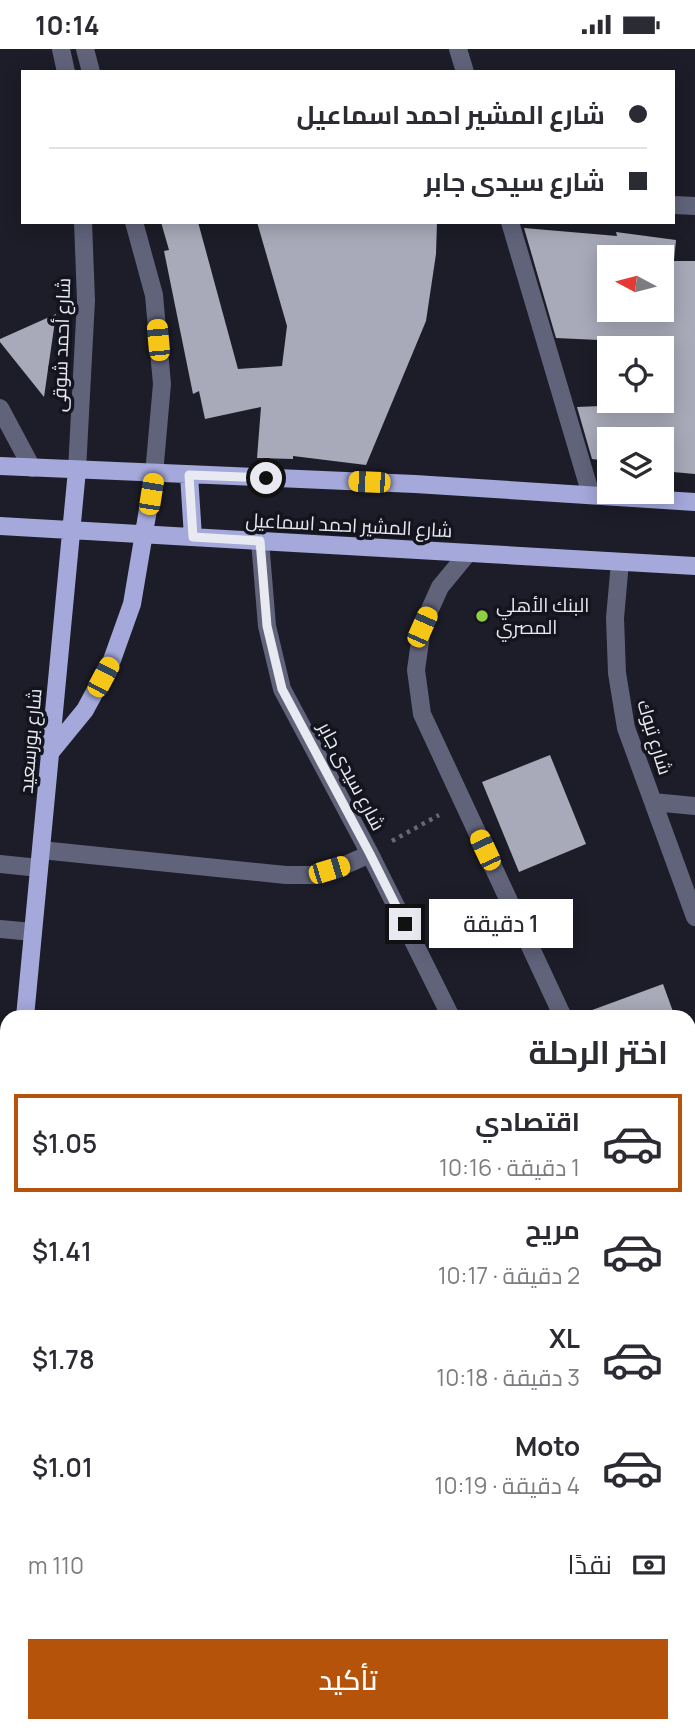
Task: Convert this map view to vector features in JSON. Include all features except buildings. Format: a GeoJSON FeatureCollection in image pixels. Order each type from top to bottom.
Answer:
{"type":"FeatureCollection","features":[{"type":"Feature","properties":{"kind":"main road"},"geometry":{"type":"LineString","coordinates":[[0,466],[415,484],[695,502]]}},
{"type":"Feature","properties":{"kind":"main road","name":"شارع بورسعيد"},"geometry":{"type":"LineString","coordinates":[[26,1010],[77,470]]}},
{"type":"Feature","properties":{"kind":"main road"},"geometry":{"type":"LineString","coordinates":[[50,754],[85,710],[112,660],[132,604],[154,474]]}},
{"type":"Feature","properties":{"kind":"main road"},"geometry":{"type":"LineString","coordinates":[[189,475],[193,537]]}},
{"type":"Feature","properties":{"kind":"main road","name":"شارع المشير احمد اسماعيل"},"geometry":{"type":"LineString","coordinates":[[0,526],[695,566]]}},
{"type":"Feature","properties":{"kind":"street"},"geometry":{"type":"LineString","coordinates":[[61,49],[66,70]]}},
{"type":"Feature","properties":{"kind":"street"},"geometry":{"type":"LineString","coordinates":[[85,49],[90,70]]}},
{"type":"Feature","properties":{"kind":"street"},"geometry":{"type":"LineString","coordinates":[[458,49],[464,70]]}},
{"type":"Feature","properties":{"kind":"street"},"geometry":{"type":"LineString","coordinates":[[675,205],[695,206]]}},
{"type":"Feature","properties":{"kind":"street","name":"شارع أحمد شوقى"},"geometry":{"type":"LineString","coordinates":[[77,470],[86,300],[83,224]]}},
{"type":"Feature","properties":{"kind":"street"},"geometry":{"type":"LineString","coordinates":[[135,224],[154,295],[162,384],[154,474]]}},
{"type":"Feature","properties":{"kind":"street"},"geometry":{"type":"LineString","coordinates":[[511,224],[591,495]]}},
{"type":"Feature","properties":{"kind":"street"},"geometry":{"type":"LineString","coordinates":[[0,408],[32,468]]}},
{"type":"Feature","properties":{"kind":"street","name":"شارع سيدى جابر"},"geometry":{"type":"LineString","coordinates":[[260,541],[267,626],[282,689],[370,854],[448,1010]]}},
{"type":"Feature","properties":{"kind":"street"},"geometry":{"type":"LineString","coordinates":[[468,553],[440,587],[422,627],[416,670],[422,713],[560,1010]]}},
{"type":"Feature","properties":{"kind":"street","name":"شارع تبوك"},"geometry":{"type":"LineString","coordinates":[[620,562],[615,618],[617,673],[626,728],[695,918]]}},
{"type":"Feature","properties":{"kind":"street"},"geometry":{"type":"LineString","coordinates":[[653,802],[695,806]]}},
{"type":"Feature","properties":{"kind":"street"},"geometry":{"type":"LineString","coordinates":[[0,865],[40,859],[286,875],[316,874],[370,854]]}},
{"type":"Feature","properties":{"kind":"street"},"geometry":{"type":"LineString","coordinates":[[0,929],[33,932]]}},
{"type":"Feature","properties":{"kind":"path"},"geometry":{"type":"LineString","coordinates":[[370,854],[463,802]]}},
{"type":"Feature","properties":{"kind":"place","name":"البنك الأهلي المصري"},"geometry":{"type":"Point","coordinates":[482,616]}},
{"type":"Feature","properties":{"kind":"route"},"geometry":{"type":"LineString","coordinates":[[266,478],[189,475],[193,537],[260,541],[267,626],[282,689],[405,924]]}}]}
